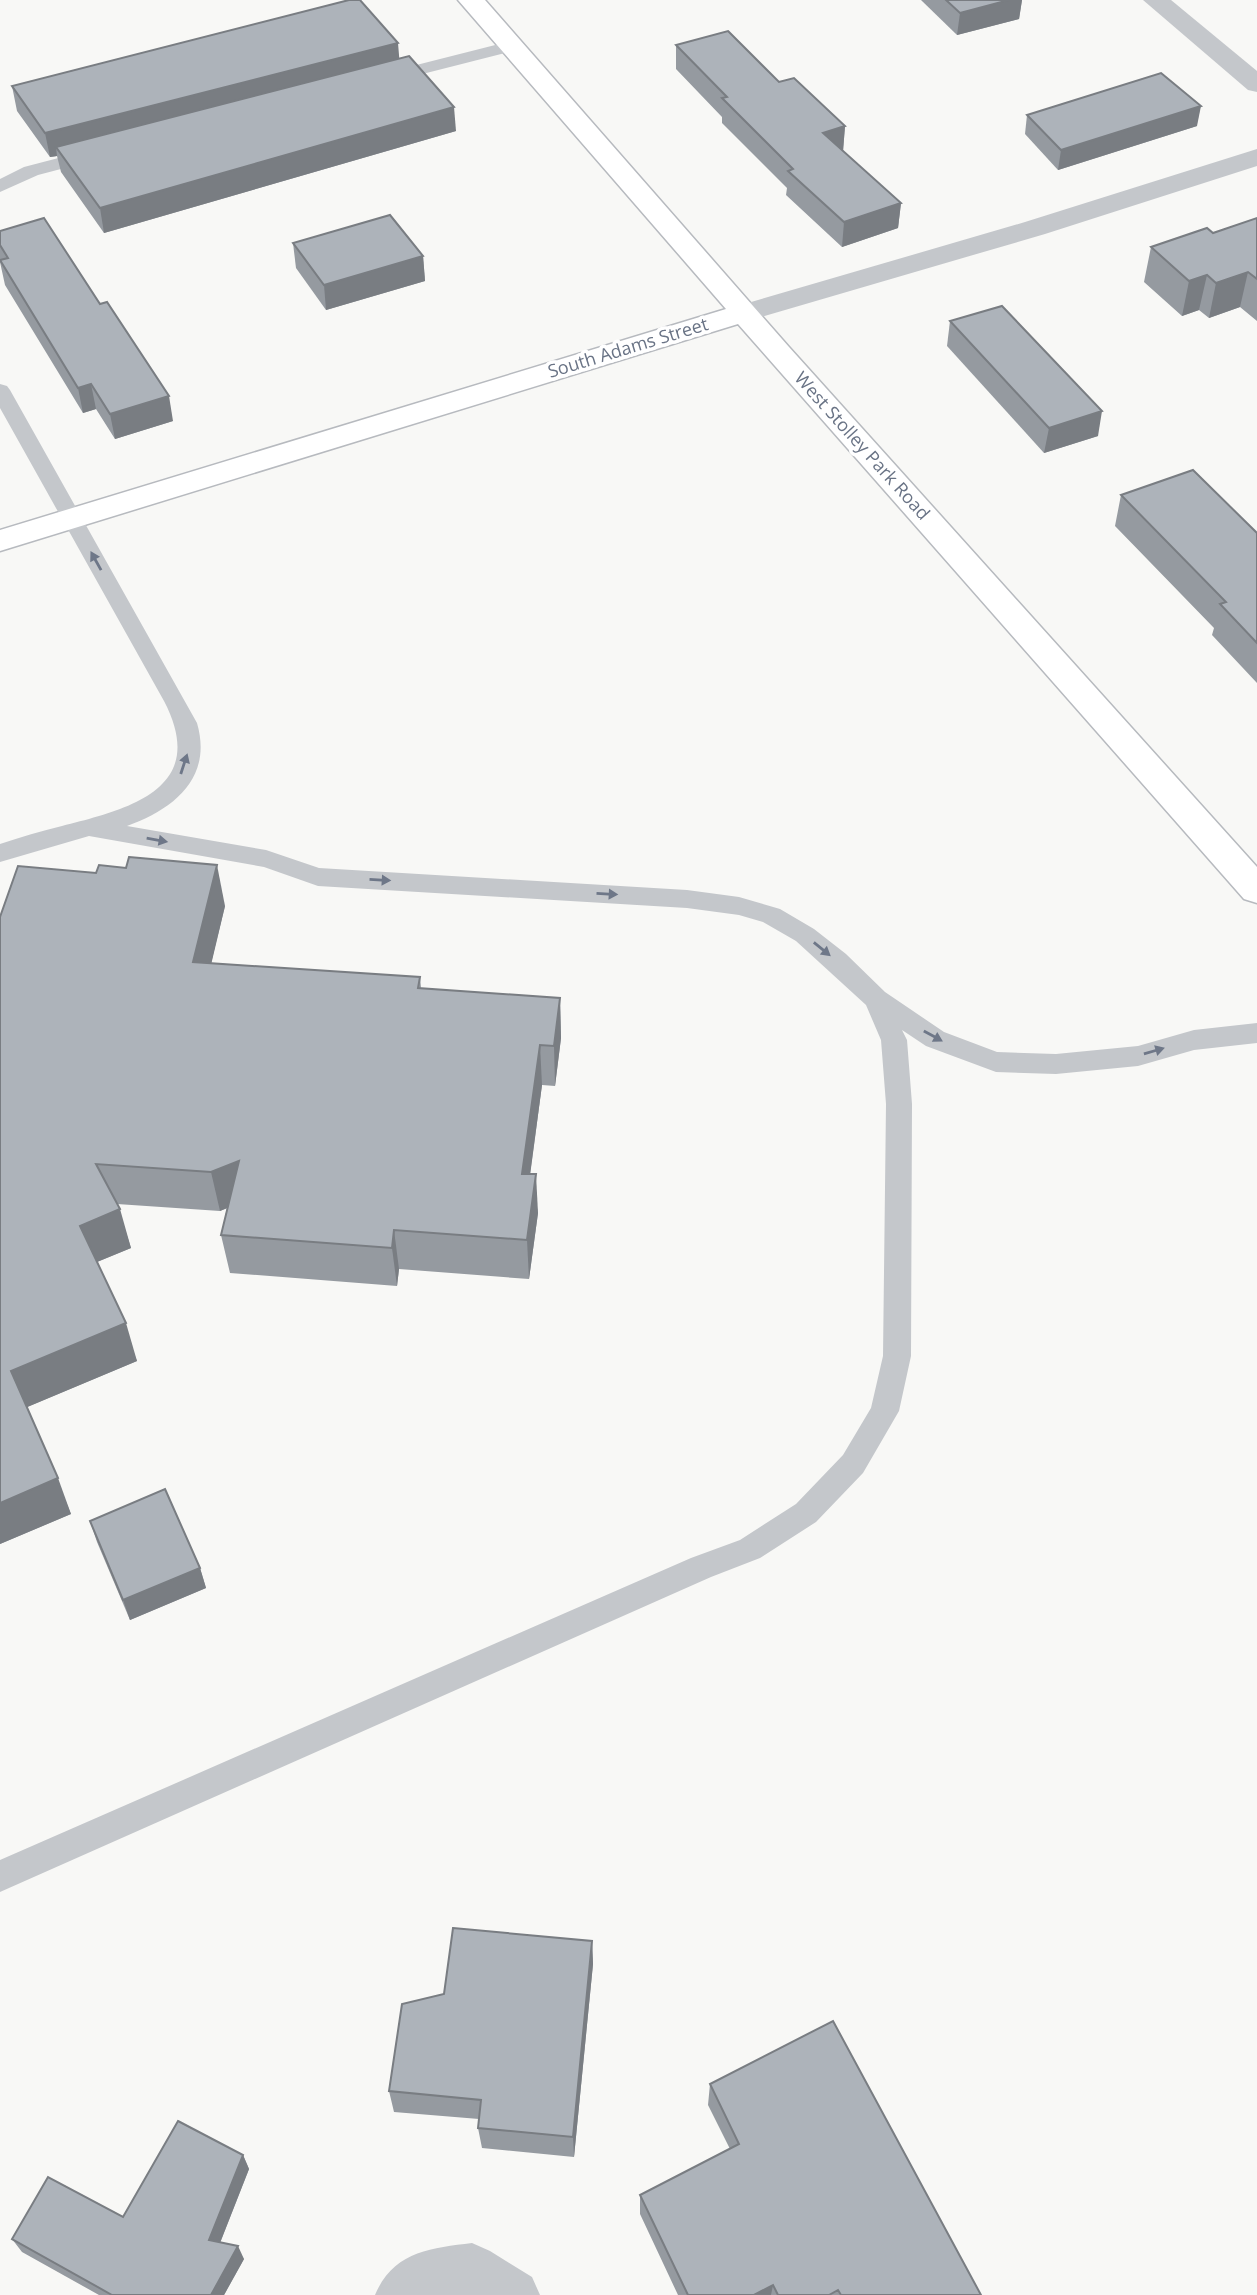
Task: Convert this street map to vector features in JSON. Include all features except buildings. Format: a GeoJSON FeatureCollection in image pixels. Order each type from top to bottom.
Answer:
{"type":"FeatureCollection","features":[{"type":"Feature","properties":{"kind":"main road","name":"West Stolley Park Road"},"geometry":{"type":"LineString","coordinates":[[471,0],[744,313],[1257,890]]}},
{"type":"Feature","properties":{"kind":"main road","name":"South Adams Street"},"geometry":{"type":"LineString","coordinates":[[0,541],[744,313]]}},
{"type":"Feature","properties":{"kind":"street"},"geometry":{"type":"LineString","coordinates":[[1156,0],[1257,84]]}},
{"type":"Feature","properties":{"kind":"street","name":"South Adams Street"},"geometry":{"type":"LineString","coordinates":[[744,313],[1035,228],[1257,157]]}},
{"type":"Feature","properties":{"kind":"street"},"geometry":{"type":"LineString","coordinates":[[401,2295],[429,2274],[472,2269],[514,2295]]}},
{"type":"Feature","properties":{"kind":"lane"},"geometry":{"type":"LineString","coordinates":[[364,84],[511,46]]}},
{"type":"Feature","properties":{"kind":"lane"},"geometry":{"type":"LineString","coordinates":[[0,186],[31,171],[111,150]]}},
{"type":"Feature","properties":{"kind":"lane"},"geometry":{"type":"LineString","coordinates":[[0,390],[174,698],[184,717],[189,738],[187,763],[173,790],[155,806],[129,818],[0,853]]}},
{"type":"Feature","properties":{"kind":"lane"},"geometry":{"type":"LineString","coordinates":[[90,828],[266,859],[318,877],[687,899],[739,906],[771,915],[805,935],[837,961],[876,999],[935,1039],[996,1062],[1056,1064],[1138,1056],[1194,1040],[1257,1033]]}},
{"type":"Feature","properties":{"kind":"lane"},"geometry":{"type":"LineString","coordinates":[[0,1876],[689,1572],[750,1549],[806,1513],[853,1464],[885,1411],[897,1356],[898,1104],[894,1040],[876,999]]}}]}
